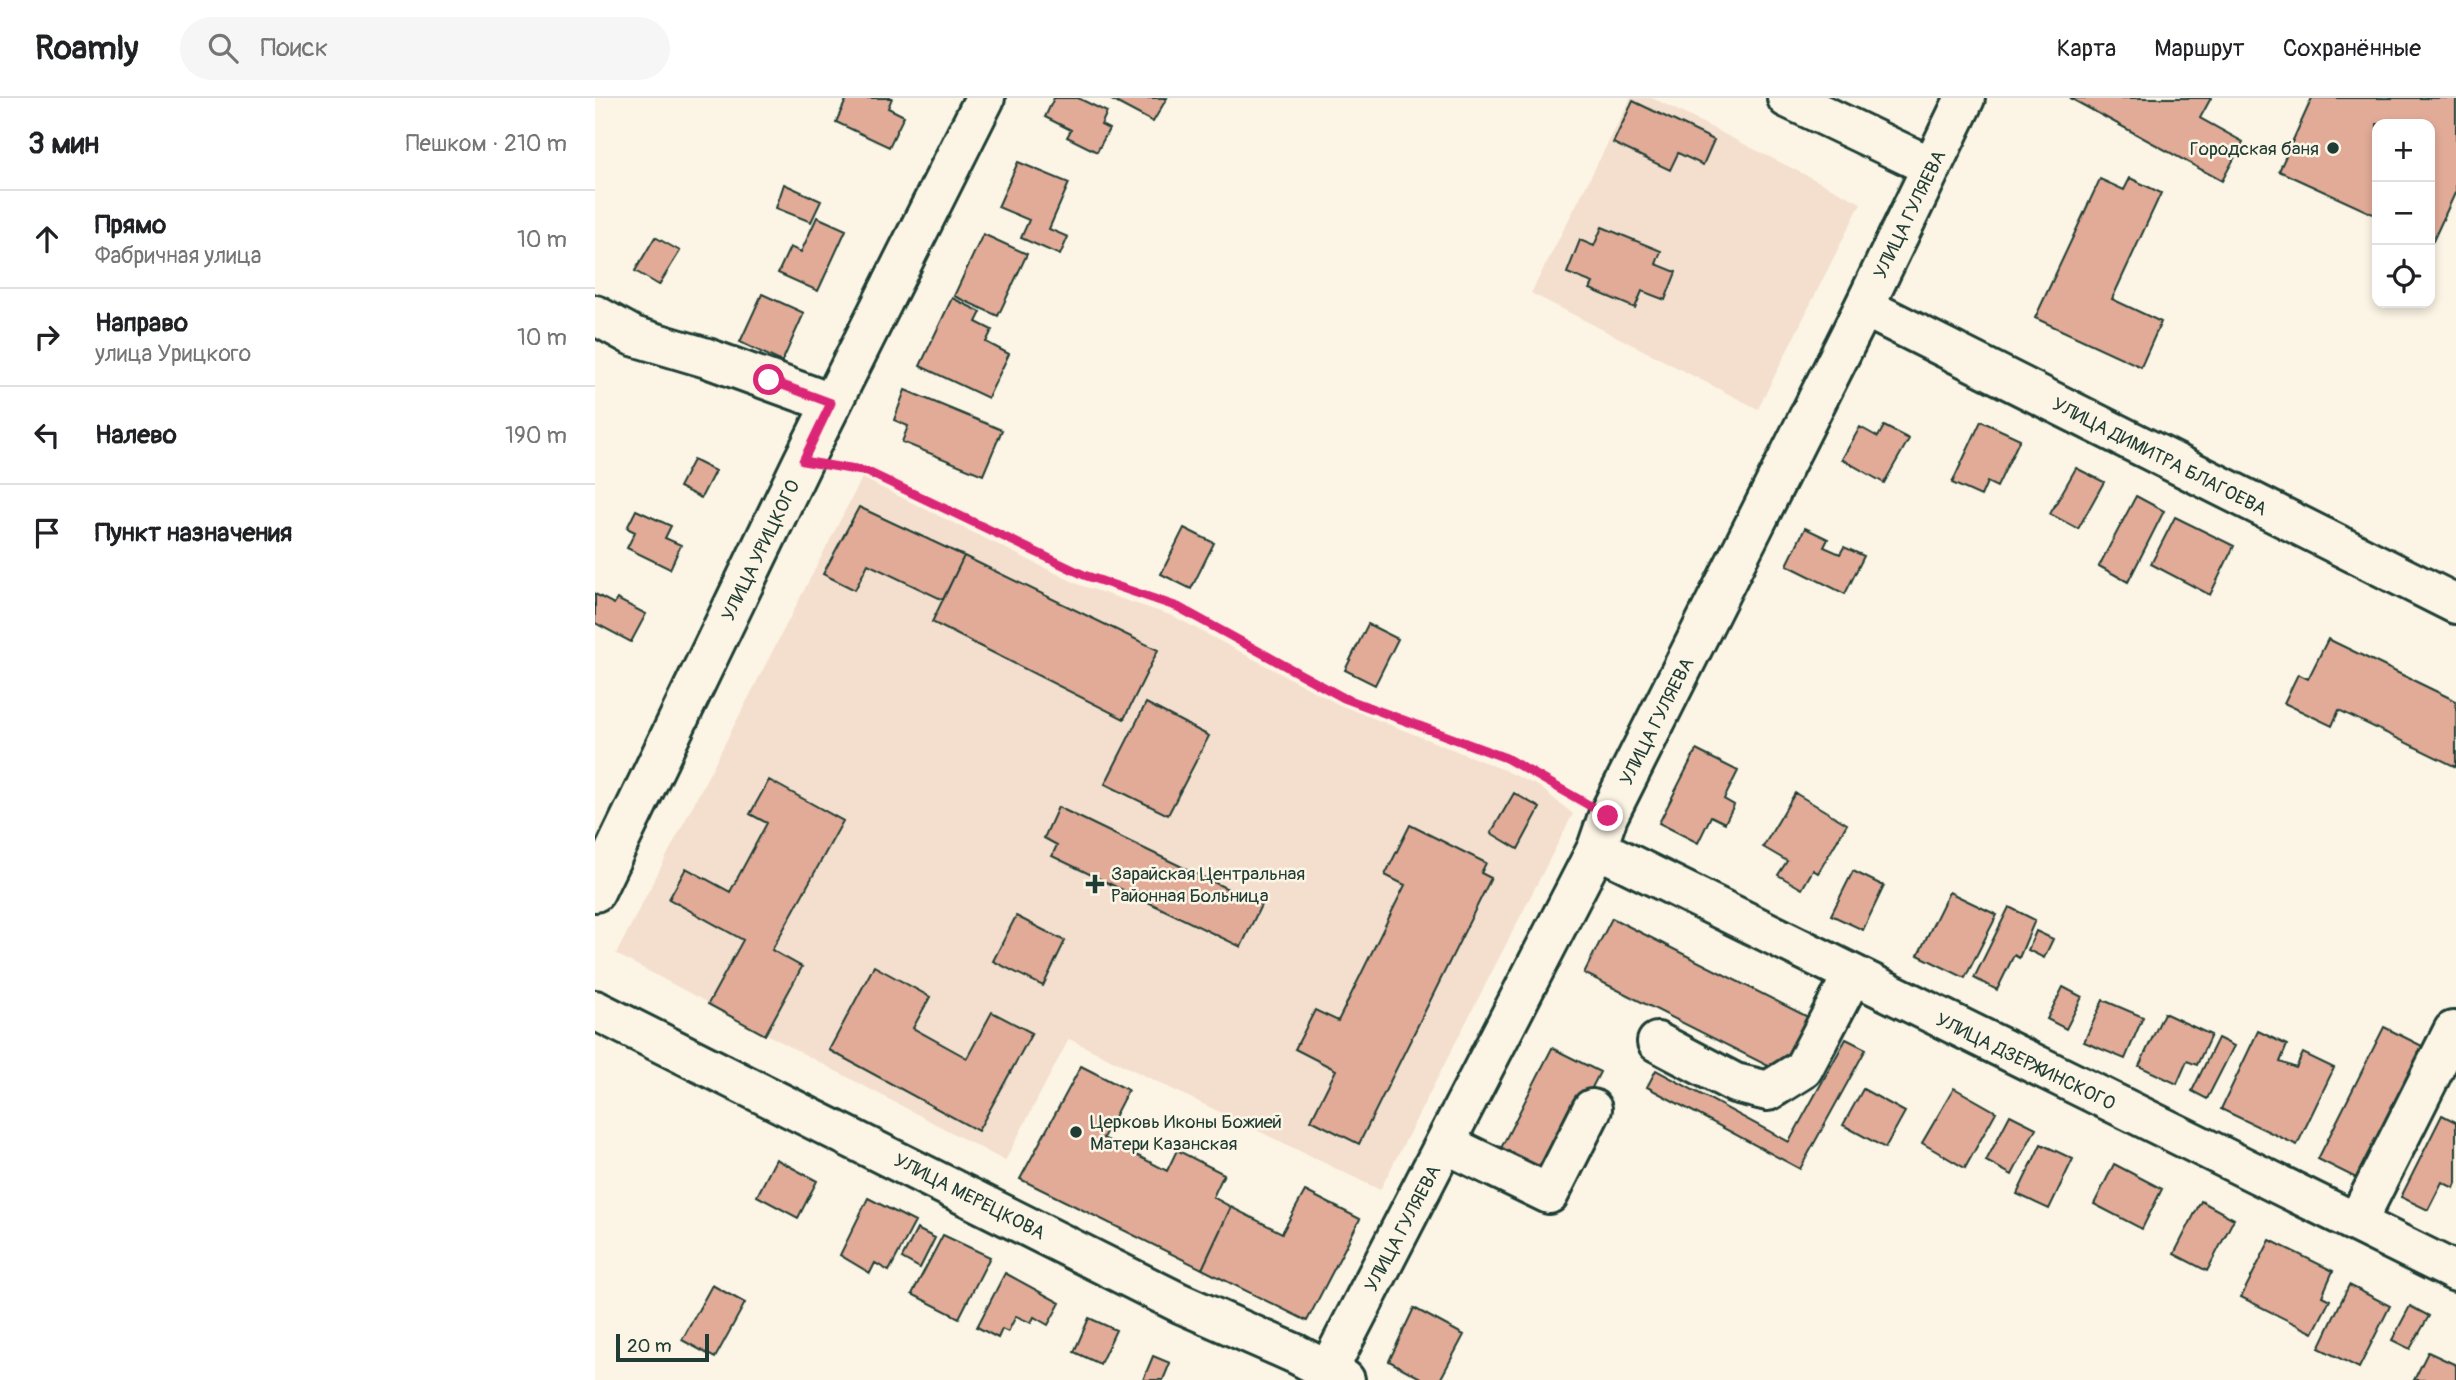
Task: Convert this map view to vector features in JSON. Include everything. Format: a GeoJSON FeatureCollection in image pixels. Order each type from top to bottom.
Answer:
{"type":"FeatureCollection","features":[{"type":"Feature","properties":{"kind":"street","name":"УЛИЦА УРИЦКОГО"},"geometry":{"type":"LineString","coordinates":[[595,892],[831,403],[985,98]]}},
{"type":"Feature","properties":{"kind":"street"},"geometry":{"type":"LineString","coordinates":[[1787,98],[1932,167]]}},
{"type":"Feature","properties":{"kind":"street","name":"УЛИЦА ГУЛЯЕВА"},"geometry":{"type":"LineString","coordinates":[[1332,1377],[1864,307],[1965,98]]}},
{"type":"Feature","properties":{"kind":"street","name":"УЛИЦА ДИМИТРА БЛАГОЕВА"},"geometry":{"type":"LineString","coordinates":[[1864,307],[2456,604]]}},
{"type":"Feature","properties":{"kind":"street"},"geometry":{"type":"LineString","coordinates":[[595,316],[633,336],[707,358],[831,403]]}},
{"type":"Feature","properties":{"kind":"street","name":"УЛИЦА ДЗЕРЖИНСКОГО"},"geometry":{"type":"LineString","coordinates":[[1602,832],[1852,975],[2456,1272]]}},
{"type":"Feature","properties":{"kind":"street"},"geometry":{"type":"LineString","coordinates":[[1657,1042],[1735,1083],[1767,1091],[1803,1069],[1852,975]]}},
{"type":"Feature","properties":{"kind":"street","name":"УЛИЦА МЕРЕЦКОВА"},"geometry":{"type":"LineString","coordinates":[[595,1010],[1332,1377]]}},
{"type":"Feature","properties":{"kind":"street"},"geometry":{"type":"LineString","coordinates":[[2357,1222],[2453,1031]]}},
{"type":"Feature","properties":{"kind":"street"},"geometry":{"type":"LineString","coordinates":[[1446,1144],[1549,1194],[1592,1109]]}},
{"type":"Feature","properties":{"kind":"path"},"geometry":{"type":"LineString","coordinates":[[803,461],[868,472],[1084,575],[1178,607],[1344,698],[1506,758],[1602,832]]}},
{"type":"Feature","properties":{"kind":"shaded area"},"geometry":{"type":"Polygon","coordinates":[[[1631,98],[1653,98],[1861,203],[1758,409],[1531,293],[1631,98]]]}},
{"type":"Feature","properties":{"kind":"shaded area","name":"Зарайская Центральная Районная Больница"},"geometry":{"type":"Polygon","coordinates":[[[862,478],[1080,585],[1173,616],[1340,705],[1502,769],[1540,787],[1573,814],[1380,1190],[1069,1039],[1005,1161],[616,954],[862,478]]]}},
{"type":"Feature","properties":{"kind":"building"},"geometry":{"type":"Polygon","coordinates":[[[847,98],[892,98],[888,108],[904,116],[889,147],[836,122],[847,98]]]}},
{"type":"Feature","properties":{"kind":"building"},"geometry":{"type":"Polygon","coordinates":[[[1054,98],[1078,98],[1107,112],[1101,125],[1109,129],[1097,152],[1067,137],[1071,130],[1045,117],[1054,98]]]}},
{"type":"Feature","properties":{"kind":"building"},"geometry":{"type":"Polygon","coordinates":[[[1108,98],[1167,98],[1153,122],[1108,98]]]}},
{"type":"Feature","properties":{"kind":"building"},"geometry":{"type":"Polygon","coordinates":[[[2070,98],[2211,98],[2200,118],[2243,142],[2222,181],[2070,98]]]}},
{"type":"Feature","properties":{"kind":"building","name":"Городская баня"},"geometry":{"type":"Polygon","coordinates":[[[2312,98],[2456,98],[2456,191],[2435,237],[2435,119],[2372,119],[2372,214],[2279,171],[2312,98]]]}},
{"type":"Feature","properties":{"kind":"building"},"geometry":{"type":"Polygon","coordinates":[[[1633,101],[1714,140],[1703,165],[1678,153],[1670,170],[1613,143],[1633,101]]]}},
{"type":"Feature","properties":{"kind":"building"},"geometry":{"type":"Polygon","coordinates":[[[1018,162],[1069,183],[1049,229],[1068,237],[1060,255],[1021,238],[1029,220],[998,207],[1018,162]]]}},
{"type":"Feature","properties":{"kind":"building"},"geometry":{"type":"Polygon","coordinates":[[[2130,178],[2161,193],[2112,299],[2161,322],[2141,367],[2035,318],[2100,179],[2124,190],[2130,178]]]}},
{"type":"Feature","properties":{"kind":"building"},"geometry":{"type":"Polygon","coordinates":[[[784,184],[821,201],[811,222],[776,208],[784,184]]]}},
{"type":"Feature","properties":{"kind":"building"},"geometry":{"type":"Polygon","coordinates":[[[817,217],[846,230],[818,291],[778,273],[790,247],[801,252],[817,217]]]}},
{"type":"Feature","properties":{"kind":"building"},"geometry":{"type":"Polygon","coordinates":[[[1602,227],[1661,251],[1656,264],[1676,272],[1665,300],[1642,291],[1635,308],[1590,289],[1593,283],[1567,273],[1580,240],[1594,246],[1602,227]]]}},
{"type":"Feature","properties":{"kind":"building"},"geometry":{"type":"Polygon","coordinates":[[[983,234],[1027,254],[998,316],[954,296],[983,234]]]}},
{"type":"Feature","properties":{"kind":"building"},"geometry":{"type":"Polygon","coordinates":[[[655,237],[680,251],[659,285],[635,271],[655,237]]]}},
{"type":"Feature","properties":{"kind":"building"},"geometry":{"type":"Polygon","coordinates":[[[762,294],[804,313],[782,362],[740,342],[762,294]]]}},
{"type":"Feature","properties":{"kind":"building"},"geometry":{"type":"Polygon","coordinates":[[[952,298],[981,312],[976,322],[992,330],[986,342],[1009,354],[988,398],[920,366],[952,298]]]}},
{"type":"Feature","properties":{"kind":"building"},"geometry":{"type":"Polygon","coordinates":[[[905,390],[1002,430],[983,475],[902,442],[908,426],[894,420],[905,390]]]}},
{"type":"Feature","properties":{"kind":"building"},"geometry":{"type":"Polygon","coordinates":[[[1981,421],[2020,439],[1997,487],[1987,482],[1981,496],[1952,483],[1981,421]]]}},
{"type":"Feature","properties":{"kind":"building"},"geometry":{"type":"Polygon","coordinates":[[[1884,426],[1909,439],[1884,483],[1842,459],[1860,427],[1878,437],[1884,426]]]}},
{"type":"Feature","properties":{"kind":"building"},"geometry":{"type":"Polygon","coordinates":[[[693,460],[715,471],[701,498],[679,487],[693,460]]]}},
{"type":"Feature","properties":{"kind":"building"},"geometry":{"type":"Polygon","coordinates":[[[2076,468],[2104,482],[2078,529],[2050,514],[2076,468]]]}},
{"type":"Feature","properties":{"kind":"building"},"geometry":{"type":"Polygon","coordinates":[[[2136,496],[2164,511],[2128,582],[2099,566],[2136,496]]]}},
{"type":"Feature","properties":{"kind":"building"},"geometry":{"type":"Polygon","coordinates":[[[859,507],[964,556],[943,600],[868,564],[855,590],[823,574],[859,507]]]}},
{"type":"Feature","properties":{"kind":"building"},"geometry":{"type":"Polygon","coordinates":[[[636,510],[671,526],[665,538],[681,545],[670,569],[627,548],[635,532],[627,528],[636,510]]]}},
{"type":"Feature","properties":{"kind":"building"},"geometry":{"type":"Polygon","coordinates":[[[2175,517],[2234,546],[2210,595],[2151,564],[2175,517]]]}},
{"type":"Feature","properties":{"kind":"building"},"geometry":{"type":"Polygon","coordinates":[[[1184,528],[1214,543],[1191,589],[1161,574],[1184,528]]]}},
{"type":"Feature","properties":{"kind":"building"},"geometry":{"type":"Polygon","coordinates":[[[1805,528],[1828,539],[1824,547],[1840,554],[1844,547],[1864,556],[1845,594],[1787,565],[1805,528]]]}},
{"type":"Feature","properties":{"kind":"building"},"geometry":{"type":"Polygon","coordinates":[[[964,556],[1158,650],[1124,719],[932,622],[964,556]]]}},
{"type":"Feature","properties":{"kind":"building"},"geometry":{"type":"Polygon","coordinates":[[[595,594],[614,604],[617,599],[646,614],[631,642],[595,623],[595,594]]]}},
{"type":"Feature","properties":{"kind":"building"},"geometry":{"type":"Polygon","coordinates":[[[1368,624],[1398,639],[1375,685],[1345,670],[1368,624]]]}},
{"type":"Feature","properties":{"kind":"building"},"geometry":{"type":"Polygon","coordinates":[[[2328,639],[2456,701],[2456,767],[2339,710],[2332,726],[2284,703],[2298,674],[2308,679],[2328,639]]]}},
{"type":"Feature","properties":{"kind":"building"},"geometry":{"type":"Polygon","coordinates":[[[1146,703],[1209,736],[1168,815],[1105,784],[1146,703]]]}},
{"type":"Feature","properties":{"kind":"building"},"geometry":{"type":"Polygon","coordinates":[[[1696,750],[1738,771],[1724,799],[1734,805],[1725,823],[1711,816],[1698,843],[1659,823],[1696,750]]]}},
{"type":"Feature","properties":{"kind":"building"},"geometry":{"type":"Polygon","coordinates":[[[769,780],[843,821],[772,950],[802,967],[765,1035],[708,1004],[743,940],[669,899],[686,868],[730,892],[767,823],[750,814],[769,780]]]}},
{"type":"Feature","properties":{"kind":"building"},"geometry":{"type":"Polygon","coordinates":[[[1514,793],[1540,808],[1518,849],[1491,833],[1514,793]]]}},
{"type":"Feature","properties":{"kind":"building"},"geometry":{"type":"Polygon","coordinates":[[[1795,793],[1847,824],[1818,873],[1813,870],[1802,889],[1778,875],[1787,861],[1763,847],[1795,793]]]}},
{"type":"Feature","properties":{"kind":"building"},"geometry":{"type":"Polygon","coordinates":[[[1058,807],[1261,905],[1241,947],[1052,856],[1057,845],[1044,838],[1058,807]]]}},
{"type":"Feature","properties":{"kind":"building"},"geometry":{"type":"Polygon","coordinates":[[[1410,825],[1486,863],[1481,873],[1491,878],[1359,1144],[1311,1120],[1336,1070],[1295,1049],[1315,1010],[1338,1021],[1405,885],[1385,875],[1410,825]]]}},
{"type":"Feature","properties":{"kind":"building"},"geometry":{"type":"Polygon","coordinates":[[[1853,871],[1884,886],[1863,930],[1831,915],[1853,871]]]}},
{"type":"Feature","properties":{"kind":"building"},"geometry":{"type":"Polygon","coordinates":[[[1949,892],[1997,915],[1965,978],[1918,955],[1949,892]]]}},
{"type":"Feature","properties":{"kind":"building"},"geometry":{"type":"Polygon","coordinates":[[[2009,907],[2035,920],[2019,958],[2014,955],[1997,990],[1974,978],[2009,907]]]}},
{"type":"Feature","properties":{"kind":"building"},"geometry":{"type":"Polygon","coordinates":[[[1016,916],[1065,941],[1043,986],[993,961],[1016,916]]]}},
{"type":"Feature","properties":{"kind":"building"},"geometry":{"type":"Polygon","coordinates":[[[1612,918],[1808,1017],[1780,1072],[1584,973],[1612,918]]]}},
{"type":"Feature","properties":{"kind":"building"},"geometry":{"type":"Polygon","coordinates":[[[2036,931],[2053,939],[2044,958],[2028,950],[2036,931]]]}},
{"type":"Feature","properties":{"kind":"building"},"geometry":{"type":"Polygon","coordinates":[[[874,966],[930,997],[913,1028],[967,1058],[992,1012],[1032,1033],[978,1131],[829,1050],[874,966]]]}},
{"type":"Feature","properties":{"kind":"building"},"geometry":{"type":"Polygon","coordinates":[[[2063,987],[2082,997],[2066,1029],[2047,1019],[2063,987]]]}},
{"type":"Feature","properties":{"kind":"building"},"geometry":{"type":"Polygon","coordinates":[[[2103,1000],[2143,1017],[2125,1059],[2084,1042],[2103,1000]]]}},
{"type":"Feature","properties":{"kind":"building"},"geometry":{"type":"Polygon","coordinates":[[[2164,1013],[2211,1035],[2197,1065],[2187,1061],[2177,1084],[2139,1066],[2164,1013]]]}},
{"type":"Feature","properties":{"kind":"building"},"geometry":{"type":"Polygon","coordinates":[[[2384,1027],[2426,1048],[2360,1180],[2318,1159],[2384,1027]]]}},
{"type":"Feature","properties":{"kind":"building"},"geometry":{"type":"Polygon","coordinates":[[[2258,1031],[2287,1045],[2280,1062],[2296,1068],[2303,1053],[2334,1068],[2297,1145],[2221,1109],[2258,1031]]]}},
{"type":"Feature","properties":{"kind":"building"},"geometry":{"type":"Polygon","coordinates":[[[2218,1038],[2234,1046],[2207,1099],[2192,1091],[2218,1038]]]}},
{"type":"Feature","properties":{"kind":"building"},"geometry":{"type":"Polygon","coordinates":[[[1846,1039],[1866,1049],[1800,1169],[1647,1087],[1656,1070],[1789,1142],[1846,1039]]]}},
{"type":"Feature","properties":{"kind":"building"},"geometry":{"type":"Polygon","coordinates":[[[1552,1048],[1600,1072],[1546,1178],[1498,1154],[1552,1048]]]}},
{"type":"Feature","properties":{"kind":"building"},"geometry":{"type":"Polygon","coordinates":[[[1081,1066],[1128,1090],[1103,1138],[1167,1171],[1177,1150],[1224,1174],[1213,1197],[1231,1207],[1202,1269],[1020,1179],[1081,1066]]]}},
{"type":"Feature","properties":{"kind":"building"},"geometry":{"type":"Polygon","coordinates":[[[1954,1088],[1996,1112],[1965,1168],[1922,1143],[1954,1088]]]}},
{"type":"Feature","properties":{"kind":"building"},"geometry":{"type":"Polygon","coordinates":[[[1863,1089],[1905,1112],[1885,1148],[1843,1125],[1863,1089]]]}},
{"type":"Feature","properties":{"kind":"building"},"geometry":{"type":"Polygon","coordinates":[[[2010,1115],[2036,1128],[2012,1175],[1986,1161],[2010,1115]]]}},
{"type":"Feature","properties":{"kind":"building"},"geometry":{"type":"Polygon","coordinates":[[[2442,1115],[2456,1122],[2456,1183],[2454,1188],[2442,1182],[2428,1210],[2401,1197],[2442,1115]]]}},
{"type":"Feature","properties":{"kind":"building"},"geometry":{"type":"Polygon","coordinates":[[[2041,1144],[2073,1159],[2049,1209],[2017,1194],[2041,1144]]]}},
{"type":"Feature","properties":{"kind":"building"},"geometry":{"type":"Polygon","coordinates":[[[776,1159],[817,1181],[798,1218],[757,1196],[776,1159]]]}},
{"type":"Feature","properties":{"kind":"building"},"geometry":{"type":"Polygon","coordinates":[[[2114,1164],[2162,1189],[2142,1229],[2094,1204],[2114,1164]]]}},
{"type":"Feature","properties":{"kind":"building"},"geometry":{"type":"Polygon","coordinates":[[[1305,1191],[1360,1219],[1307,1321],[1202,1269],[1231,1207],[1282,1233],[1305,1191]]]}},
{"type":"Feature","properties":{"kind":"building"},"geometry":{"type":"Polygon","coordinates":[[[868,1198],[915,1222],[889,1271],[875,1263],[870,1273],[840,1255],[868,1198]]]}},
{"type":"Feature","properties":{"kind":"building"},"geometry":{"type":"Polygon","coordinates":[[[2201,1201],[2234,1219],[2207,1271],[2174,1254],[2201,1201]]]}},
{"type":"Feature","properties":{"kind":"building"},"geometry":{"type":"Polygon","coordinates":[[[917,1229],[935,1238],[920,1268],[902,1258],[917,1229]]]}},
{"type":"Feature","properties":{"kind":"building"},"geometry":{"type":"Polygon","coordinates":[[[943,1235],[990,1257],[959,1318],[912,1294],[943,1235]]]}},
{"type":"Feature","properties":{"kind":"building"},"geometry":{"type":"Polygon","coordinates":[[[2270,1240],[2333,1271],[2322,1296],[2330,1300],[2313,1333],[2241,1297],[2270,1240]]]}},
{"type":"Feature","properties":{"kind":"building"},"geometry":{"type":"Polygon","coordinates":[[[1005,1273],[1060,1303],[1048,1325],[1034,1317],[1031,1323],[1016,1316],[1008,1332],[1002,1329],[998,1338],[977,1327],[1005,1273]]]}},
{"type":"Feature","properties":{"kind":"building"},"geometry":{"type":"Polygon","coordinates":[[[712,1285],[745,1303],[715,1358],[682,1340],[712,1285]]]}},
{"type":"Feature","properties":{"kind":"building"},"geometry":{"type":"Polygon","coordinates":[[[2349,1285],[2390,1306],[2359,1368],[2319,1348],[2349,1285]]]}},
{"type":"Feature","properties":{"kind":"building"},"geometry":{"type":"Polygon","coordinates":[[[2410,1306],[2429,1316],[2410,1349],[2392,1340],[2410,1306]]]}},
{"type":"Feature","properties":{"kind":"building"},"geometry":{"type":"Polygon","coordinates":[[[1414,1308],[1464,1335],[1440,1380],[1424,1380],[1389,1361],[1414,1308]]]}},
{"type":"Feature","properties":{"kind":"building"},"geometry":{"type":"Polygon","coordinates":[[[1089,1318],[1116,1330],[1100,1364],[1074,1352],[1089,1318]]]}},
{"type":"Feature","properties":{"kind":"building"},"geometry":{"type":"Polygon","coordinates":[[[2428,1352],[2456,1365],[2456,1380],[2414,1380],[2428,1352]]]}},
{"type":"Feature","properties":{"kind":"building"},"geometry":{"type":"Polygon","coordinates":[[[1153,1356],[1170,1363],[1163,1380],[1143,1380],[1153,1356]]]}},
{"type":"Feature","properties":{"kind":"place","name":"Городская баня"},"geometry":{"type":"Point","coordinates":[2333,148]}},
{"type":"Feature","properties":{"kind":"place","name":"Зарайская Центральная Районная Больница"},"geometry":{"type":"Point","coordinates":[1095,884]}},
{"type":"Feature","properties":{"kind":"place","name":"Церковь Иконы Божией Матери Казанская"},"geometry":{"type":"Point","coordinates":[1076,1132]}},
{"type":"Feature","properties":{"kind":"route"},"geometry":{"type":"LineString","coordinates":[[769,380],[831,403],[803,461],[868,472],[1084,575],[1178,607],[1344,698],[1506,758],[1548,779],[1608,816]]}}]}
